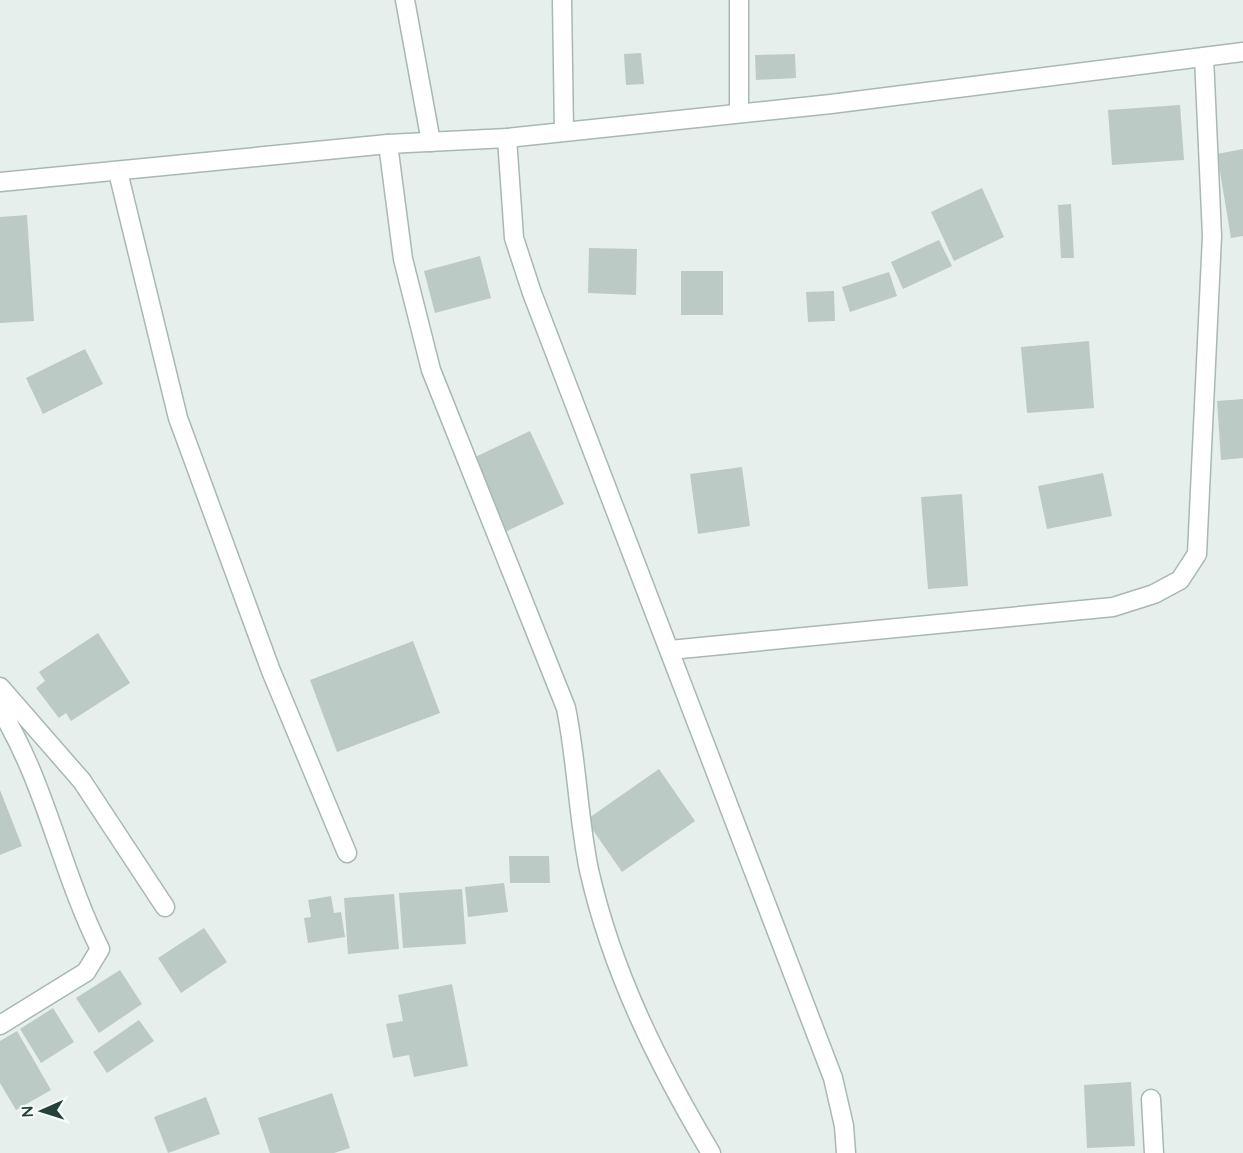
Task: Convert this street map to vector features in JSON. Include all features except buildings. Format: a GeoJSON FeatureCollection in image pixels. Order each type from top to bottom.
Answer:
{"type":"FeatureCollection","features":[{"type":"Feature","properties":{"kind":"street"},"geometry":{"type":"LineString","coordinates":[[405,0],[431,142]]}},
{"type":"Feature","properties":{"kind":"street"},"geometry":{"type":"LineString","coordinates":[[562,0],[564,132]]}},
{"type":"Feature","properties":{"kind":"street"},"geometry":{"type":"LineString","coordinates":[[739,113],[740,0]]}},
{"type":"Feature","properties":{"kind":"street"},"geometry":{"type":"LineString","coordinates":[[0,182],[388,144],[507,138],[739,113],[1243,52]]}},
{"type":"Feature","properties":{"kind":"street"},"geometry":{"type":"LineString","coordinates":[[670,650],[1113,607],[1154,594],[1180,580],[1197,554],[1212,236],[1204,57]]}},
{"type":"Feature","properties":{"kind":"street"},"geometry":{"type":"LineString","coordinates":[[507,138],[508,184],[517,249],[607,495],[670,650],[833,1078],[844,1126],[846,1153]]}},
{"type":"Feature","properties":{"kind":"street"},"geometry":{"type":"LineString","coordinates":[[388,144],[403,260],[431,370],[484,508],[566,708],[573,743],[577,802],[589,869],[612,950],[639,1023],[711,1153]]}},
{"type":"Feature","properties":{"kind":"street"},"geometry":{"type":"LineString","coordinates":[[118,172],[178,418],[271,671],[347,853]]}},
{"type":"Feature","properties":{"kind":"street"},"geometry":{"type":"LineString","coordinates":[[0,687],[82,781],[165,907]]}},
{"type":"Feature","properties":{"kind":"street"},"geometry":{"type":"LineString","coordinates":[[0,709],[18,739],[40,789],[88,925],[100,949],[86,972],[0,1025]]}},
{"type":"Feature","properties":{"kind":"street"},"geometry":{"type":"LineString","coordinates":[[1151,1100],[1154,1153]]}}]}
